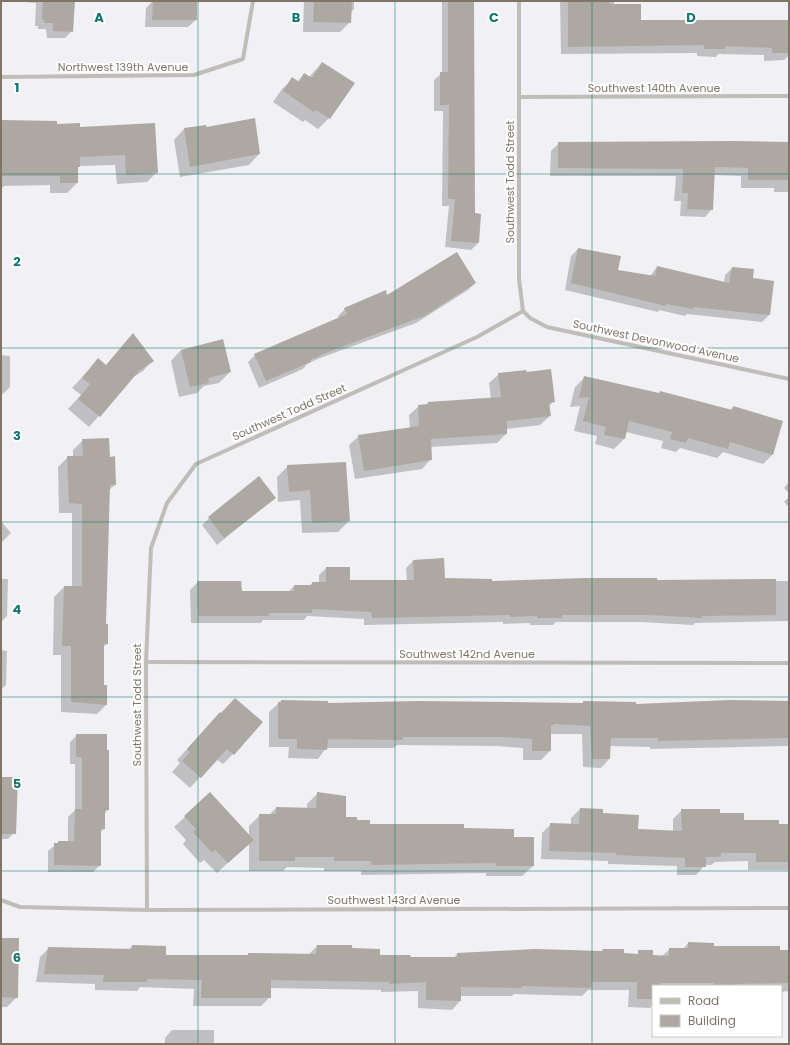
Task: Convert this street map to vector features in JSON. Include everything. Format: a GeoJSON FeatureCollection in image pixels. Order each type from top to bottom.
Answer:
{"type":"FeatureCollection","features":[{"type":"Feature","properties":{"kind":"street","name":"Northwest 139th Avenue"},"geometry":{"type":"LineString","coordinates":[[1,77],[194,75],[243,59],[253,1]]}},
{"type":"Feature","properties":{"kind":"street","name":"Southwest Todd Street"},"geometry":{"type":"LineString","coordinates":[[147,910],[146,662],[151,548],[167,503],[196,464],[477,337],[523,311],[519,279],[519,1]]}},
{"type":"Feature","properties":{"kind":"street","name":"Southwest 140th Avenue"},"geometry":{"type":"LineString","coordinates":[[519,98],[789,96]]}},
{"type":"Feature","properties":{"kind":"street","name":"Southwest Devonwood Avenue"},"geometry":{"type":"LineString","coordinates":[[523,311],[530,318],[547,327],[789,379]]}},
{"type":"Feature","properties":{"kind":"street","name":"Southwest 142nd Avenue"},"geometry":{"type":"LineString","coordinates":[[146,662],[789,663]]}},
{"type":"Feature","properties":{"kind":"street","name":"Southwest 143rd Avenue"},"geometry":{"type":"LineString","coordinates":[[1,900],[20,907],[147,910],[789,908]]}},
{"type":"Feature","properties":{"kind":"building"},"geometry":{"type":"Polygon","coordinates":[[[43,1],[75,1],[73,32],[53,31],[53,23],[44,23],[44,20],[42,19],[43,1]]]}},
{"type":"Feature","properties":{"kind":"building"},"geometry":{"type":"Polygon","coordinates":[[[153,1],[197,1],[197,20],[152,20],[153,1]]]}},
{"type":"Feature","properties":{"kind":"building"},"geometry":{"type":"Polygon","coordinates":[[[314,1],[352,1],[351,23],[313,22],[314,1]]]}},
{"type":"Feature","properties":{"kind":"building"},"geometry":{"type":"Polygon","coordinates":[[[448,1],[474,1],[475,213],[481,214],[479,243],[451,241],[455,199],[448,199],[449,105],[440,105],[440,72],[448,72],[448,1]]]}},
{"type":"Feature","properties":{"kind":"building"},"geometry":{"type":"Polygon","coordinates":[[[568,1],[609,1],[610,4],[641,4],[641,20],[789,20],[789,53],[772,53],[772,48],[725,46],[725,49],[704,49],[704,45],[568,47],[568,1]]]}},
{"type":"Feature","properties":{"kind":"building"},"geometry":{"type":"Polygon","coordinates":[[[322,62],[355,83],[330,119],[316,110],[314,112],[283,91],[292,77],[299,82],[304,73],[312,78],[322,62]]]}},
{"type":"Feature","properties":{"kind":"building"},"geometry":{"type":"Polygon","coordinates":[[[255,118],[260,154],[190,167],[184,128],[206,125],[207,127],[255,118]]]}},
{"type":"Feature","properties":{"kind":"building"},"geometry":{"type":"Polygon","coordinates":[[[1,120],[57,121],[57,124],[80,123],[80,127],[155,123],[158,173],[126,175],[125,155],[80,157],[80,167],[78,167],[78,183],[60,183],[60,176],[1,176],[1,120]]]}},
{"type":"Feature","properties":{"kind":"building"},"geometry":{"type":"Polygon","coordinates":[[[558,142],[789,142],[789,180],[748,180],[748,168],[715,167],[713,210],[687,209],[688,193],[682,193],[683,169],[558,168],[558,142]]]}},
{"type":"Feature","properties":{"kind":"building"},"geometry":{"type":"Polygon","coordinates":[[[578,248],[621,256],[618,270],[655,276],[657,266],[729,283],[732,267],[754,269],[753,278],[774,281],[770,315],[693,307],[693,309],[666,304],[666,306],[571,283],[578,248]]]}},
{"type":"Feature","properties":{"kind":"building"},"geometry":{"type":"Polygon","coordinates":[[[457,252],[476,283],[424,316],[328,352],[310,360],[311,362],[266,381],[254,354],[347,314],[344,308],[386,290],[387,295],[457,252]]]}},
{"type":"Feature","properties":{"kind":"building"},"geometry":{"type":"Polygon","coordinates":[[[133,333],[154,361],[139,371],[100,417],[78,399],[90,384],[82,378],[98,358],[106,365],[133,333]]]}},
{"type":"Feature","properties":{"kind":"building"},"geometry":{"type":"Polygon","coordinates":[[[223,339],[231,372],[208,378],[209,383],[190,387],[181,350],[223,339]]]}},
{"type":"Feature","properties":{"kind":"building"},"geometry":{"type":"Polygon","coordinates":[[[551,369],[555,402],[549,403],[551,416],[507,421],[507,434],[431,439],[432,460],[364,471],[358,435],[419,426],[418,405],[428,404],[428,402],[501,397],[498,373],[551,369]]]}},
{"type":"Feature","properties":{"kind":"building"},"geometry":{"type":"Polygon","coordinates":[[[584,376],[659,393],[660,391],[732,410],[733,406],[783,421],[773,455],[730,442],[728,449],[688,438],[686,443],[670,439],[672,432],[629,421],[625,439],[604,435],[606,427],[583,421],[589,397],[579,398],[584,376]]]}},
{"type":"Feature","properties":{"kind":"building"},"geometry":{"type":"Polygon","coordinates":[[[109,438],[110,457],[115,456],[116,485],[110,485],[106,624],[108,624],[108,644],[104,644],[104,685],[107,685],[107,705],[71,702],[71,646],[62,646],[64,586],[82,586],[82,504],[69,503],[67,456],[83,456],[82,439],[109,438]]]}},
{"type":"Feature","properties":{"kind":"building"},"geometry":{"type":"Polygon","coordinates":[[[346,462],[350,521],[312,523],[310,490],[289,492],[287,465],[346,462]]]}},
{"type":"Feature","properties":{"kind":"building"},"geometry":{"type":"Polygon","coordinates":[[[259,476],[276,498],[224,538],[208,517],[259,476]]]}},
{"type":"Feature","properties":{"kind":"building"},"geometry":{"type":"Polygon","coordinates":[[[444,558],[445,578],[492,579],[492,581],[585,578],[657,578],[657,580],[776,579],[776,615],[702,616],[702,618],[649,615],[562,615],[562,618],[537,618],[537,616],[510,617],[510,615],[372,618],[371,612],[312,609],[312,613],[269,613],[269,616],[198,616],[197,581],[241,581],[242,591],[294,591],[294,585],[312,585],[312,582],[326,582],[326,567],[350,567],[350,580],[414,580],[413,560],[444,558]]]}},
{"type":"Feature","properties":{"kind":"building"},"geometry":{"type":"Polygon","coordinates":[[[235,698],[263,722],[234,755],[227,749],[201,778],[182,761],[190,752],[187,749],[220,712],[221,713],[235,698]]]}},
{"type":"Feature","properties":{"kind":"building"},"geometry":{"type":"Polygon","coordinates":[[[281,700],[328,701],[328,703],[417,701],[583,703],[583,701],[636,702],[636,704],[730,700],[789,701],[789,738],[658,741],[658,738],[611,738],[610,759],[592,759],[590,726],[555,724],[551,726],[551,751],[532,751],[532,739],[503,737],[403,737],[403,740],[328,739],[327,750],[297,749],[297,739],[278,739],[278,702],[281,702],[281,700]]]}},
{"type":"Feature","properties":{"kind":"building"},"geometry":{"type":"Polygon","coordinates":[[[76,734],[107,734],[107,750],[109,750],[109,810],[105,810],[105,829],[101,829],[101,866],[54,865],[54,843],[58,843],[58,841],[74,841],[75,809],[82,809],[82,757],[76,757],[76,734]]]}},
{"type":"Feature","properties":{"kind":"building"},"geometry":{"type":"Polygon","coordinates":[[[1,777],[18,777],[16,834],[1,834],[1,777]]]}},
{"type":"Feature","properties":{"kind":"building"},"geometry":{"type":"Polygon","coordinates":[[[210,792],[254,840],[228,863],[215,850],[212,853],[193,832],[196,829],[184,816],[210,792]]]}},
{"type":"Feature","properties":{"kind":"building"},"geometry":{"type":"Polygon","coordinates":[[[317,792],[346,796],[346,817],[357,817],[357,820],[370,820],[370,824],[464,824],[464,828],[514,829],[514,837],[534,837],[534,866],[496,866],[496,863],[371,865],[371,861],[334,861],[334,857],[295,857],[295,861],[259,861],[259,814],[276,814],[276,807],[316,808],[317,792]]]}},
{"type":"Feature","properties":{"kind":"building"},"geometry":{"type":"Polygon","coordinates":[[[580,808],[603,809],[603,813],[639,815],[638,829],[682,831],[681,809],[720,809],[720,813],[744,813],[744,820],[779,820],[779,824],[789,824],[789,862],[756,862],[756,853],[721,853],[721,857],[706,857],[706,867],[685,867],[685,858],[616,855],[616,853],[549,851],[550,823],[579,824],[580,808]]]}},
{"type":"Feature","properties":{"kind":"building"},"geometry":{"type":"Polygon","coordinates":[[[1,938],[19,938],[18,998],[1,997],[1,938]]]}},
{"type":"Feature","properties":{"kind":"building"},"geometry":{"type":"Polygon","coordinates":[[[688,942],[714,943],[714,946],[780,946],[780,950],[789,950],[789,983],[714,985],[714,983],[660,983],[660,985],[652,985],[652,999],[637,999],[637,982],[592,982],[591,988],[522,986],[522,988],[461,987],[461,1001],[426,1000],[426,982],[389,984],[389,982],[271,980],[271,998],[201,998],[202,980],[147,979],[147,982],[103,982],[104,975],[44,974],[48,947],[132,949],[132,945],[166,946],[166,955],[248,955],[248,953],[316,954],[317,945],[352,945],[352,948],[380,949],[380,955],[410,955],[411,957],[457,957],[457,953],[535,949],[602,951],[603,949],[624,949],[624,953],[638,954],[638,950],[653,950],[653,955],[669,956],[669,948],[688,948],[688,942]]]}}]}
